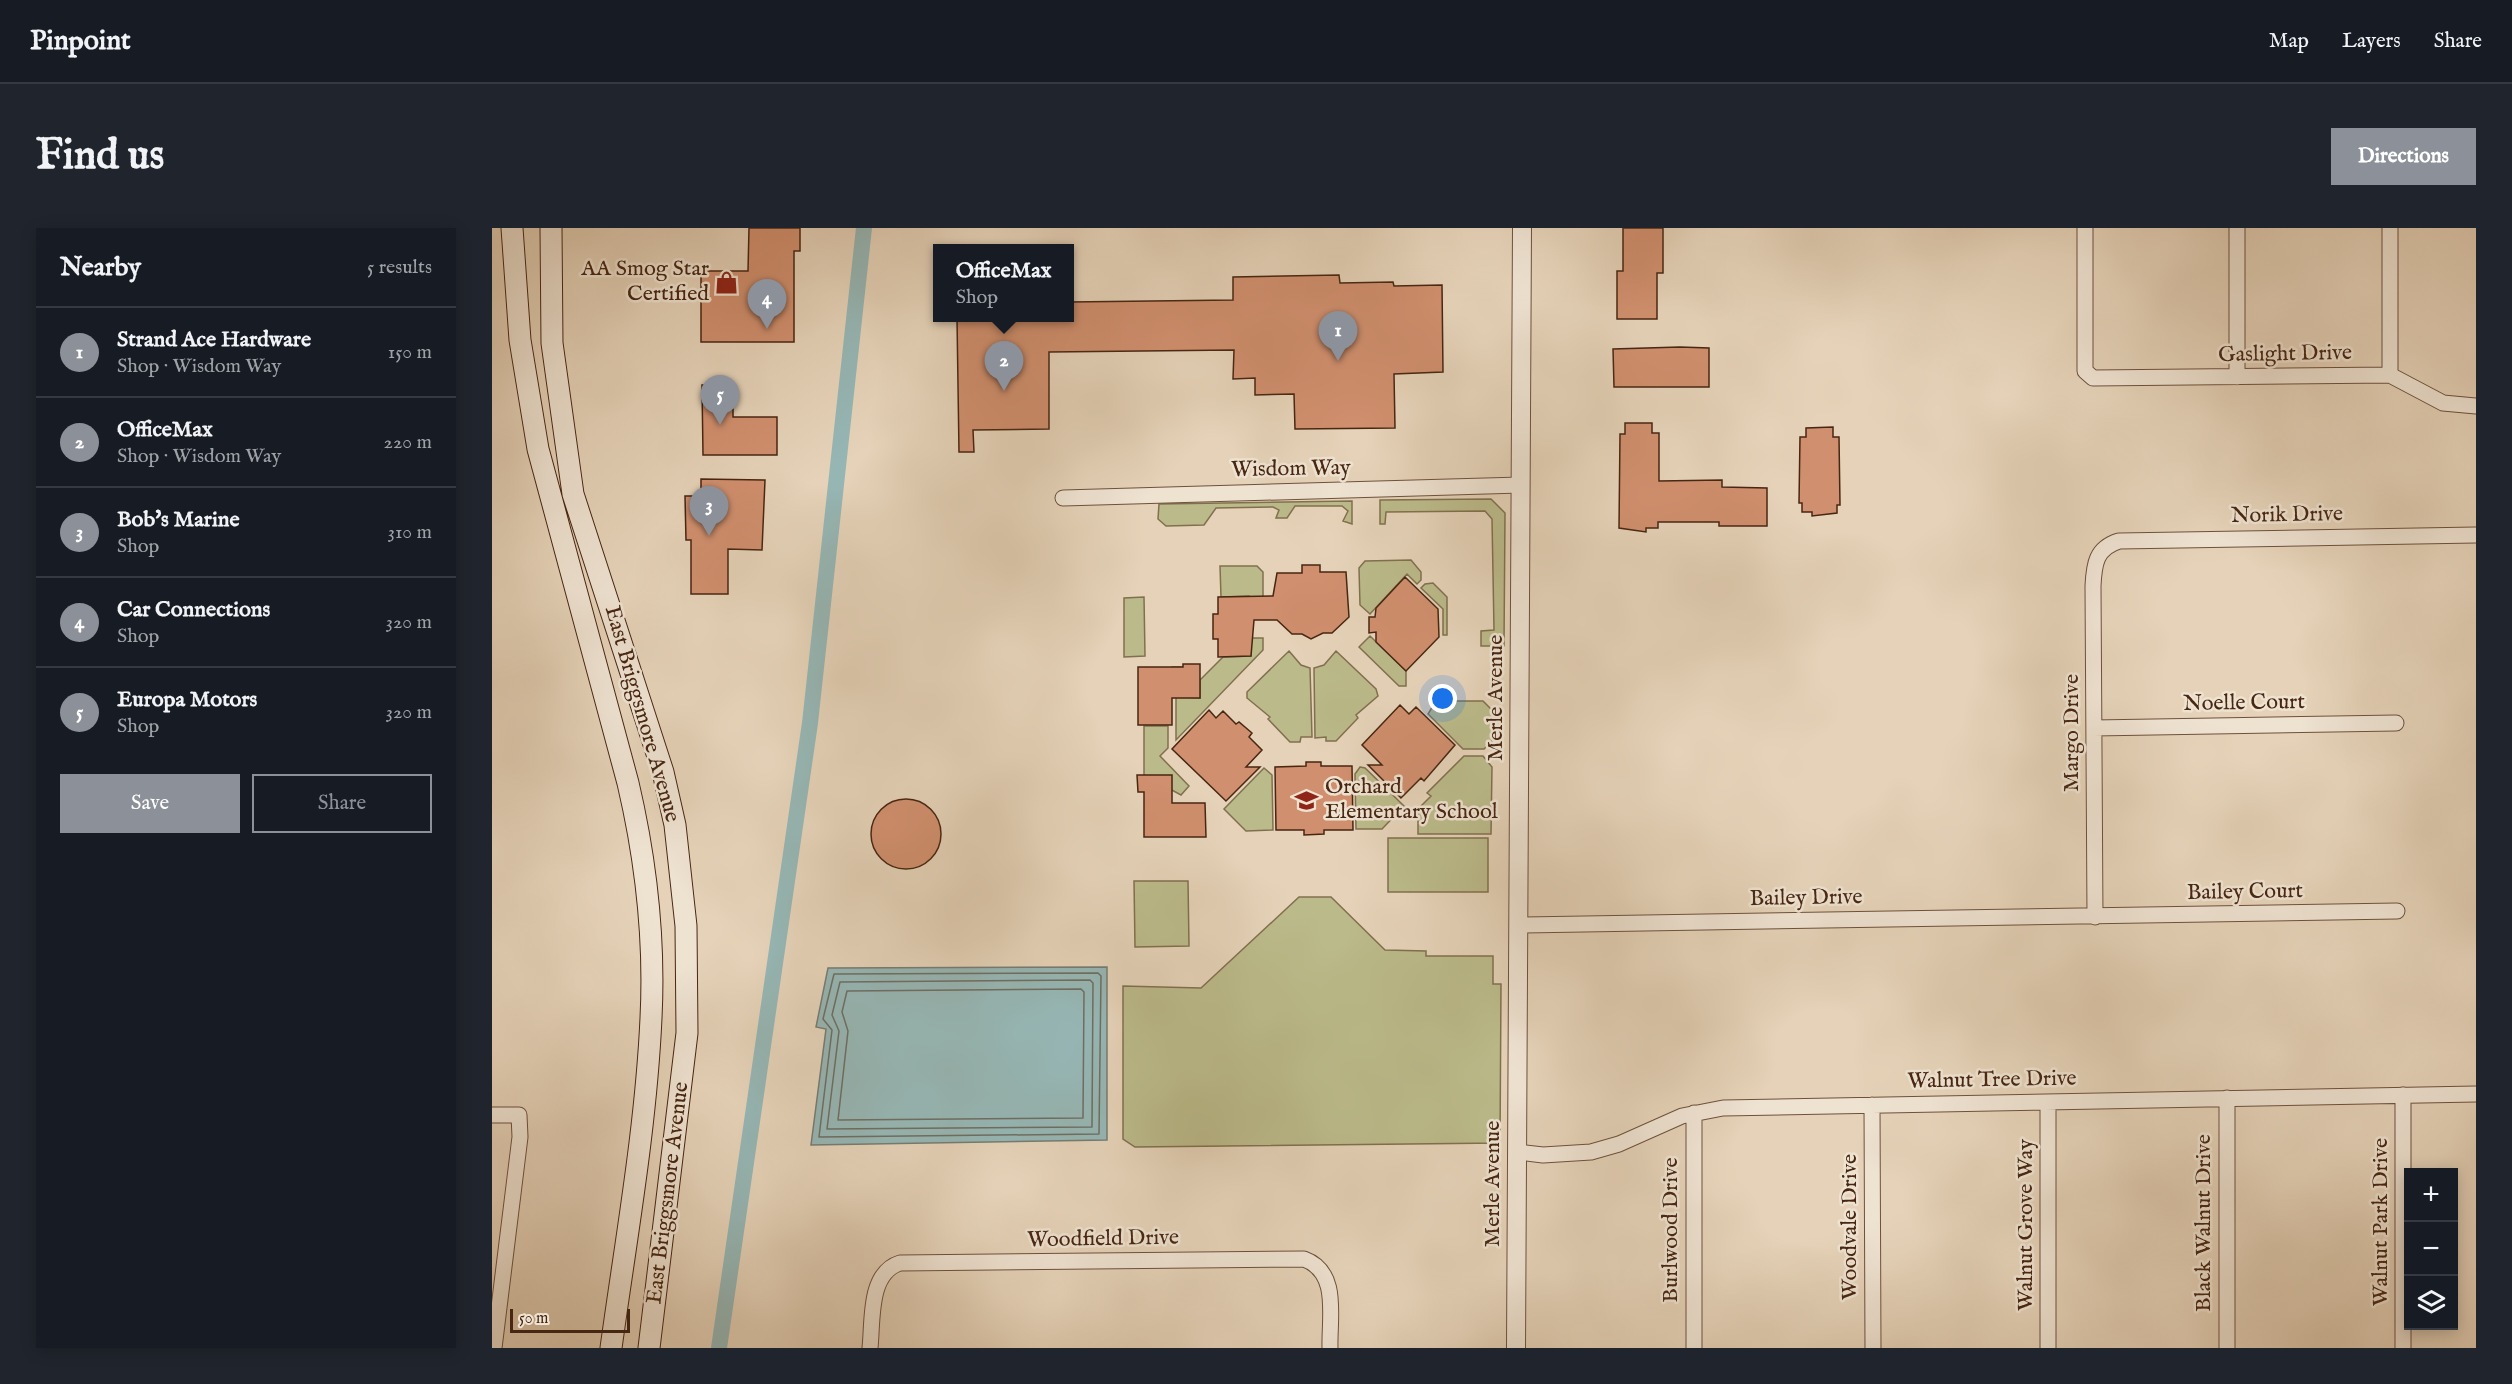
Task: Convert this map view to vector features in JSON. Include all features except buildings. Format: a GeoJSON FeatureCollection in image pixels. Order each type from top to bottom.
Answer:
{"type":"FeatureCollection","features":[{"type":"Feature","properties":{"kind":"main road","name":"East Briggsmore Avenue"},"geometry":{"type":"LineString","coordinates":[[512,228],[520,340],[538,449],[628,783],[639,830],[648,891],[652,999],[647,1079],[611,1348]]}},
{"type":"Feature","properties":{"kind":"main road","name":"East Briggsmore Avenue"},"geometry":{"type":"LineString","coordinates":[[551,228],[552,342],[573,494],[663,772],[677,836],[686,926],[686,1044],[649,1348]]}},
{"type":"Feature","properties":{"kind":"street","name":"Merle Avenue"},"geometry":{"type":"LineString","coordinates":[[1516,1348],[1522,228]]}},
{"type":"Feature","properties":{"kind":"street","name":"Gaslight Drive"},"geometry":{"type":"LineString","coordinates":[[2085,228],[2085,371],[2093,378],[2390,375],[2443,404],[2476,406]]}},
{"type":"Feature","properties":{"kind":"street"},"geometry":{"type":"LineString","coordinates":[[2237,228],[2237,377]]}},
{"type":"Feature","properties":{"kind":"street"},"geometry":{"type":"LineString","coordinates":[[2390,228],[2390,375]]}},
{"type":"Feature","properties":{"kind":"street","name":"Wisdom Way"},"geometry":{"type":"LineString","coordinates":[[1063,498],[1521,485]]}},
{"type":"Feature","properties":{"kind":"street","name":"Norik Drive"},"geometry":{"type":"LineString","coordinates":[[2102,550],[2119,541],[2476,535]]}},
{"type":"Feature","properties":{"kind":"street","name":"Margo Drive"},"geometry":{"type":"LineString","coordinates":[[2095,917],[2094,563],[2102,550]]}},
{"type":"Feature","properties":{"kind":"street","name":"Noelle Court"},"geometry":{"type":"LineString","coordinates":[[2094,728],[2396,723]]}},
{"type":"Feature","properties":{"kind":"street","name":"Bailey Court"},"geometry":{"type":"LineString","coordinates":[[2095,917],[2397,911]]}},
{"type":"Feature","properties":{"kind":"street","name":"Bailey Drive"},"geometry":{"type":"LineString","coordinates":[[1518,925],[2095,917]]}},
{"type":"Feature","properties":{"kind":"street","name":"Walnut Tree Drive"},"geometry":{"type":"LineString","coordinates":[[1517,1152],[1565,1155],[1591,1152],[1619,1144],[1665,1122],[1694,1113],[1723,1108],[2476,1094]]}},
{"type":"Feature","properties":{"kind":"street","name":"Walnut Park Drive"},"geometry":{"type":"LineString","coordinates":[[2403,1095],[2403,1348]]}},
{"type":"Feature","properties":{"kind":"street","name":"Black Walnut Drive"},"geometry":{"type":"LineString","coordinates":[[2227,1098],[2227,1348]]}},
{"type":"Feature","properties":{"kind":"street","name":"Walnut Grove Way"},"geometry":{"type":"LineString","coordinates":[[2048,1102],[2048,1348]]}},
{"type":"Feature","properties":{"kind":"street","name":"Woodvale Drive"},"geometry":{"type":"LineString","coordinates":[[1872,1105],[1872,1348]]}},
{"type":"Feature","properties":{"kind":"street","name":"Burlwood Drive"},"geometry":{"type":"LineString","coordinates":[[1694,1113],[1694,1348]]}},
{"type":"Feature","properties":{"kind":"street"},"geometry":{"type":"LineString","coordinates":[[492,1115],[519,1115],[520,1137],[494,1348]]}},
{"type":"Feature","properties":{"kind":"street","name":"Woodfield Drive"},"geometry":{"type":"LineString","coordinates":[[870,1348],[879,1280],[886,1270],[900,1263],[1304,1259],[1320,1267],[1329,1284],[1329,1348]]}},
{"type":"Feature","properties":{"kind":"shaded area"},"geometry":{"type":"Polygon","coordinates":[[[1491,499],[1505,513],[1504,646],[1481,646],[1481,631],[1494,630],[1492,519],[1485,511],[1386,512],[1385,524],[1380,524],[1380,500],[1491,499]]]}},
{"type":"Feature","properties":{"kind":"shaded area"},"geometry":{"type":"Polygon","coordinates":[[[1352,501],[1352,524],[1343,521],[1348,511],[1342,506],[1295,506],[1287,518],[1276,518],[1279,510],[1273,507],[1216,508],[1204,525],[1166,526],[1158,519],[1159,504],[1352,501]]]}},
{"type":"Feature","properties":{"kind":"shaded area"},"geometry":{"type":"Polygon","coordinates":[[[1411,560],[1421,572],[1421,580],[1417,584],[1407,574],[1370,614],[1360,605],[1359,568],[1365,561],[1411,560]]]}},
{"type":"Feature","properties":{"kind":"shaded area"},"geometry":{"type":"Polygon","coordinates":[[[1220,566],[1257,566],[1263,572],[1263,613],[1250,613],[1249,596],[1221,597],[1220,566]]]}},
{"type":"Feature","properties":{"kind":"shaded area"},"geometry":{"type":"Polygon","coordinates":[[[1433,583],[1447,597],[1447,635],[1443,635],[1443,609],[1421,588],[1425,584],[1433,583]]]}},
{"type":"Feature","properties":{"kind":"shaded area"},"geometry":{"type":"Polygon","coordinates":[[[1144,597],[1145,656],[1124,657],[1124,598],[1144,597]]]}},
{"type":"Feature","properties":{"kind":"shaded area"},"geometry":{"type":"Polygon","coordinates":[[[1370,636],[1406,671],[1406,686],[1399,686],[1359,647],[1370,636]]]}},
{"type":"Feature","properties":{"kind":"shaded area"},"geometry":{"type":"Polygon","coordinates":[[[1251,638],[1263,638],[1263,650],[1176,740],[1176,681],[1172,681],[1172,667],[1183,667],[1183,697],[1200,698],[1200,680],[1223,657],[1251,656],[1251,638]]]}},
{"type":"Feature","properties":{"kind":"shaded area"},"geometry":{"type":"Polygon","coordinates":[[[1289,651],[1301,665],[1310,668],[1312,737],[1301,737],[1300,742],[1290,742],[1268,719],[1270,717],[1247,698],[1247,692],[1289,651]]]}},
{"type":"Feature","properties":{"kind":"shaded area"},"geometry":{"type":"Polygon","coordinates":[[[1336,651],[1376,689],[1378,696],[1356,715],[1358,718],[1336,741],[1326,741],[1326,737],[1315,738],[1314,668],[1324,665],[1336,651]]]}},
{"type":"Feature","properties":{"kind":"shaded area"},"geometry":{"type":"Polygon","coordinates":[[[1436,701],[1483,701],[1492,710],[1493,740],[1484,749],[1463,749],[1428,714],[1436,701]]]}},
{"type":"Feature","properties":{"kind":"shaded area"},"geometry":{"type":"Polygon","coordinates":[[[1144,726],[1168,726],[1168,748],[1160,756],[1189,786],[1181,795],[1144,775],[1144,726]]]}},
{"type":"Feature","properties":{"kind":"shaded area"},"geometry":{"type":"Polygon","coordinates":[[[1464,756],[1483,756],[1492,767],[1491,834],[1418,834],[1418,809],[1431,796],[1427,793],[1464,756]]]}},
{"type":"Feature","properties":{"kind":"shaded area"},"geometry":{"type":"Polygon","coordinates":[[[1360,767],[1365,768],[1404,806],[1382,829],[1356,829],[1355,774],[1360,767]]]}},
{"type":"Feature","properties":{"kind":"shaded area"},"geometry":{"type":"Polygon","coordinates":[[[1264,768],[1272,775],[1273,830],[1246,831],[1224,809],[1264,768]]]}},
{"type":"Feature","properties":{"kind":"shaded area"},"geometry":{"type":"Polygon","coordinates":[[[1388,838],[1488,838],[1488,892],[1388,892],[1388,838]]]}},
{"type":"Feature","properties":{"kind":"shaded area"},"geometry":{"type":"Polygon","coordinates":[[[1134,881],[1188,881],[1189,946],[1135,947],[1134,881]]]}},
{"type":"Feature","properties":{"kind":"shaded area"},"geometry":{"type":"Polygon","coordinates":[[[1299,897],[1331,897],[1385,950],[1426,951],[1426,956],[1493,956],[1493,984],[1501,984],[1500,1143],[1135,1147],[1123,1139],[1123,986],[1201,988],[1299,897]]]}},
{"type":"Feature","properties":{"kind":"water"},"geometry":{"type":"Polygon","coordinates":[[[1107,967],[1107,1140],[811,1145],[826,1029],[816,1027],[828,968],[1107,967]]]}},
{"type":"Feature","properties":{"kind":"waterway"},"geometry":{"type":"LineString","coordinates":[[719,1348],[810,723],[864,228]]}},
{"type":"Feature","properties":{"kind":"place","name":"AA Smog Star Certified"},"geometry":{"type":"Point","coordinates":[727,282]}},
{"type":"Feature","properties":{"kind":"place","name":"Car Connections"},"geometry":{"type":"Point","coordinates":[767,329]}},
{"type":"Feature","properties":{"kind":"place","name":"Strand Ace Hardware"},"geometry":{"type":"Point","coordinates":[1338,361]}},
{"type":"Feature","properties":{"kind":"place","name":"OfficeMax"},"geometry":{"type":"Point","coordinates":[1004,391]}},
{"type":"Feature","properties":{"kind":"place","name":"Europa Motors"},"geometry":{"type":"Point","coordinates":[720,425]}},
{"type":"Feature","properties":{"kind":"place","name":"Bob's Marine"},"geometry":{"type":"Point","coordinates":[709,536]}},
{"type":"Feature","properties":{"kind":"place","name":"Orchard Elementary School"},"geometry":{"type":"Point","coordinates":[1307,800]}}]}
